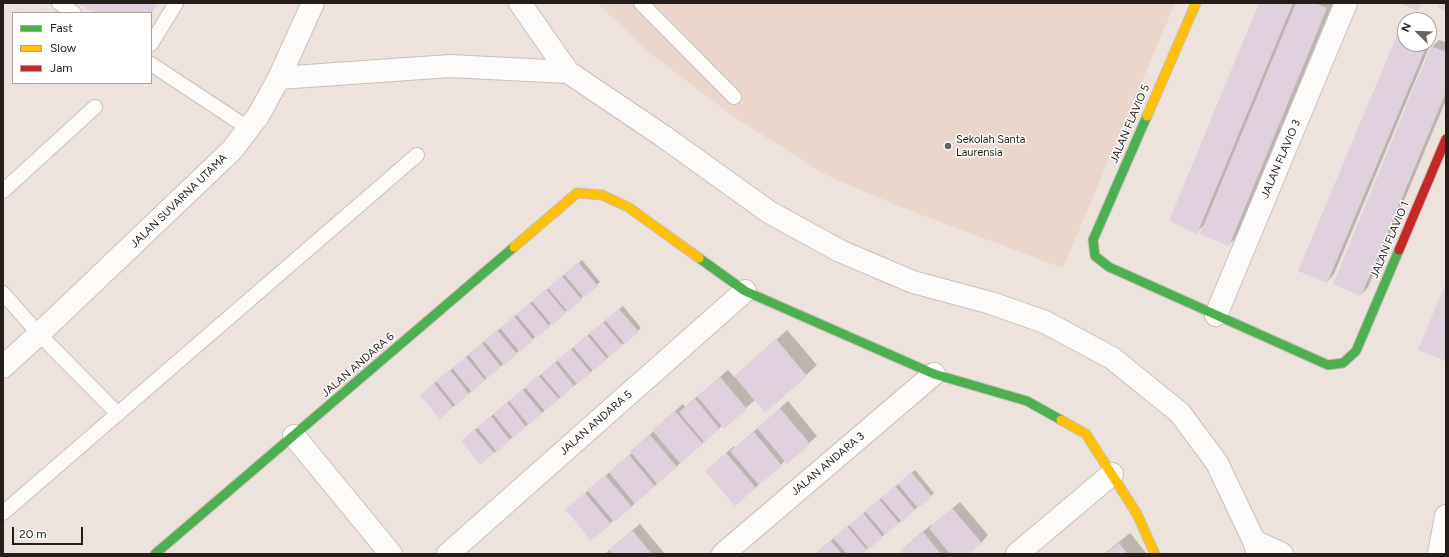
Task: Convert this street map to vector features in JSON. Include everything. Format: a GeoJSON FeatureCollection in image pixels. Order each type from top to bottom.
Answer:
{"type":"FeatureCollection","features":[{"type":"Feature","properties":{"kind":"street","name":"JALAN SUVARNA UTAMA"},"geometry":{"type":"LineString","coordinates":[[3,367],[232,150],[258,116],[279,78],[313,3]]}},
{"type":"Feature","properties":{"kind":"street"},"geometry":{"type":"LineString","coordinates":[[520,3],[568,72],[663,136],[769,212],[840,251],[912,282],[991,303],[1045,322],[1112,358],[1180,413],[1217,463],[1256,548],[1282,554]]}},
{"type":"Feature","properties":{"kind":"street","name":"JALAN FLAVIO 5"},"geometry":{"type":"LineString","coordinates":[[1196,3],[1093,240],[1095,256],[1109,267],[1216,315]]}},
{"type":"Feature","properties":{"kind":"street","name":"JALAN FLAVIO 3"},"geometry":{"type":"LineString","coordinates":[[1216,315],[1346,3]]}},
{"type":"Feature","properties":{"kind":"street"},"geometry":{"type":"LineString","coordinates":[[279,78],[450,66],[568,72]]}},
{"type":"Feature","properties":{"kind":"street","name":"JALAN FLAVIO 1"},"geometry":{"type":"LineString","coordinates":[[1216,315],[1328,365],[1343,363],[1356,351],[1446,139]]}},
{"type":"Feature","properties":{"kind":"street","name":"JALAN ANDARA 6"},"geometry":{"type":"LineString","coordinates":[[155,554],[577,193],[602,195],[628,207],[745,291]]}},
{"type":"Feature","properties":{"kind":"street"},"geometry":{"type":"LineString","coordinates":[[745,291],[934,374],[1027,401],[1086,434],[1137,514],[1155,554]]}},
{"type":"Feature","properties":{"kind":"street","name":"JALAN ANDARA 5"},"geometry":{"type":"LineString","coordinates":[[448,554],[745,291]]}},
{"type":"Feature","properties":{"kind":"street","name":"JALAN ANDARA 3"},"geometry":{"type":"LineString","coordinates":[[723,554],[934,374]]}},
{"type":"Feature","properties":{"kind":"street"},"geometry":{"type":"LineString","coordinates":[[294,436],[391,554]]}},
{"type":"Feature","properties":{"kind":"street"},"geometry":{"type":"LineString","coordinates":[[1017,554],[1112,474]]}},
{"type":"Feature","properties":{"kind":"street"},"geometry":{"type":"LineString","coordinates":[[1439,554],[1446,516]]}},
{"type":"Feature","properties":{"kind":"lane"},"geometry":{"type":"LineString","coordinates":[[59,3],[72,12]]}},
{"type":"Feature","properties":{"kind":"lane"},"geometry":{"type":"LineString","coordinates":[[152,42],[176,3]]}},
{"type":"Feature","properties":{"kind":"lane"},"geometry":{"type":"LineString","coordinates":[[641,3],[734,97]]}},
{"type":"Feature","properties":{"kind":"lane"},"geometry":{"type":"LineString","coordinates":[[152,65],[248,128]]}},
{"type":"Feature","properties":{"kind":"lane"},"geometry":{"type":"LineString","coordinates":[[3,191],[95,107]]}},
{"type":"Feature","properties":{"kind":"lane"},"geometry":{"type":"LineString","coordinates":[[3,513],[417,156]]}},
{"type":"Feature","properties":{"kind":"lane"},"geometry":{"type":"LineString","coordinates":[[3,293],[39,334],[118,414]]}},
{"type":"Feature","properties":{"kind":"shaded area","name":"Sekolah Santa Laurensia"},"geometry":{"type":"Polygon","coordinates":[[[597,3],[1175,3],[1063,268],[906,209],[828,176],[734,117],[650,53],[597,3]]]}},
{"type":"Feature","properties":{"kind":"building"},"geometry":{"type":"Polygon","coordinates":[[[77,3],[158,3],[152,13],[91,12],[77,3]]]}},
{"type":"Feature","properties":{"kind":"building"},"geometry":{"type":"Polygon","coordinates":[[[1259,3],[1293,3],[1197,234],[1169,221],[1259,3]]]}},
{"type":"Feature","properties":{"kind":"building"},"geometry":{"type":"Polygon","coordinates":[[[1296,3],[1315,3],[1327,8],[1229,246],[1200,234],[1296,3]]]}},
{"type":"Feature","properties":{"kind":"building"},"geometry":{"type":"Polygon","coordinates":[[[1400,3],[1421,3],[1418,11],[1400,3]]]}},
{"type":"Feature","properties":{"kind":"building"},"geometry":{"type":"Polygon","coordinates":[[[1440,3],[1446,3],[1446,11],[1438,8],[1440,3]]]}},
{"type":"Feature","properties":{"kind":"building"},"geometry":{"type":"Polygon","coordinates":[[[1397,35],[1397,52],[1424,52],[1327,283],[1298,271],[1397,35]]]}},
{"type":"Feature","properties":{"kind":"building"},"geometry":{"type":"Polygon","coordinates":[[[1437,48],[1446,52],[1446,92],[1361,296],[1333,284],[1429,52],[1437,52],[1437,48]]]}},
{"type":"Feature","properties":{"kind":"building"},"geometry":{"type":"Polygon","coordinates":[[[578,262],[598,286],[584,298],[564,274],[578,262]]]}},
{"type":"Feature","properties":{"kind":"building"},"geometry":{"type":"Polygon","coordinates":[[[562,276],[582,300],[568,312],[548,288],[562,276]]]}},
{"type":"Feature","properties":{"kind":"building"},"geometry":{"type":"Polygon","coordinates":[[[1446,282],[1446,361],[1418,350],[1446,282]]]}},
{"type":"Feature","properties":{"kind":"building"},"geometry":{"type":"Polygon","coordinates":[[[546,289],[566,313],[552,325],[532,301],[546,289]]]}},
{"type":"Feature","properties":{"kind":"building"},"geometry":{"type":"Polygon","coordinates":[[[530,303],[550,327],[536,338],[516,314],[530,303]]]}},
{"type":"Feature","properties":{"kind":"building"},"geometry":{"type":"Polygon","coordinates":[[[619,309],[639,332],[625,344],[605,320],[619,309]]]}},
{"type":"Feature","properties":{"kind":"building"},"geometry":{"type":"Polygon","coordinates":[[[514,316],[533,340],[520,352],[500,328],[514,316]]]}},
{"type":"Feature","properties":{"kind":"building"},"geometry":{"type":"Polygon","coordinates":[[[603,322],[623,346],[609,357],[589,333],[603,322]]]}},
{"type":"Feature","properties":{"kind":"building"},"geometry":{"type":"Polygon","coordinates":[[[497,330],[517,354],[504,365],[484,341],[497,330]]]}},
{"type":"Feature","properties":{"kind":"building"},"geometry":{"type":"Polygon","coordinates":[[[587,335],[607,359],[593,371],[573,347],[587,335]]]}},
{"type":"Feature","properties":{"kind":"building"},"geometry":{"type":"Polygon","coordinates":[[[776,339],[807,376],[765,413],[734,376],[776,339]]]}},
{"type":"Feature","properties":{"kind":"building"},"geometry":{"type":"Polygon","coordinates":[[[482,343],[501,367],[487,379],[468,354],[482,343]]]}},
{"type":"Feature","properties":{"kind":"building"},"geometry":{"type":"Polygon","coordinates":[[[571,349],[591,373],[577,384],[557,360],[571,349]]]}},
{"type":"Feature","properties":{"kind":"building"},"geometry":{"type":"Polygon","coordinates":[[[466,357],[485,380],[472,392],[452,368],[466,357]]]}},
{"type":"Feature","properties":{"kind":"building"},"geometry":{"type":"Polygon","coordinates":[[[555,362],[574,386],[561,398],[541,374],[555,362]]]}},
{"type":"Feature","properties":{"kind":"building"},"geometry":{"type":"Polygon","coordinates":[[[450,370],[469,394],[456,406],[436,381],[450,370]]]}},
{"type":"Feature","properties":{"kind":"building"},"geometry":{"type":"Polygon","coordinates":[[[538,375],[559,399],[545,411],[525,387],[538,375]]]}},
{"type":"Feature","properties":{"kind":"building"},"geometry":{"type":"Polygon","coordinates":[[[720,377],[747,409],[724,429],[697,396],[720,377]]]}},
{"type":"Feature","properties":{"kind":"building"},"geometry":{"type":"Polygon","coordinates":[[[434,383],[453,407],[440,419],[420,395],[434,383]]]}},
{"type":"Feature","properties":{"kind":"building"},"geometry":{"type":"Polygon","coordinates":[[[522,389],[542,413],[529,425],[509,401],[522,389]]]}},
{"type":"Feature","properties":{"kind":"building"},"geometry":{"type":"Polygon","coordinates":[[[695,399],[720,429],[704,442],[679,412],[695,399]]]}},
{"type":"Feature","properties":{"kind":"building"},"geometry":{"type":"Polygon","coordinates":[[[507,402],[526,427],[513,438],[493,414],[507,402]]]}},
{"type":"Feature","properties":{"kind":"building"},"geometry":{"type":"Polygon","coordinates":[[[780,408],[810,444],[787,464],[757,428],[780,408]]]}},
{"type":"Feature","properties":{"kind":"building"},"geometry":{"type":"Polygon","coordinates":[[[675,411],[703,444],[680,463],[652,430],[675,411]]]}},
{"type":"Feature","properties":{"kind":"building"},"geometry":{"type":"Polygon","coordinates":[[[491,416],[510,440],[497,452],[477,427],[491,416]]]}},
{"type":"Feature","properties":{"kind":"building"},"geometry":{"type":"Polygon","coordinates":[[[474,429],[494,453],[480,465],[461,441],[474,429]]]}},
{"type":"Feature","properties":{"kind":"building"},"geometry":{"type":"Polygon","coordinates":[[[754,432],[782,466],[759,485],[730,451],[754,432]]]}},
{"type":"Feature","properties":{"kind":"building"},"geometry":{"type":"Polygon","coordinates":[[[650,435],[677,467],[657,484],[630,451],[650,435]]]}},
{"type":"Feature","properties":{"kind":"building"},"geometry":{"type":"Polygon","coordinates":[[[726,453],[756,488],[735,506],[705,471],[726,453]]]}},
{"type":"Feature","properties":{"kind":"building"},"geometry":{"type":"Polygon","coordinates":[[[629,455],[655,486],[635,504],[609,472],[629,455]]]}},
{"type":"Feature","properties":{"kind":"building"},"geometry":{"type":"Polygon","coordinates":[[[911,472],[932,497],[918,508],[898,484],[911,472]]]}},
{"type":"Feature","properties":{"kind":"building"},"geometry":{"type":"Polygon","coordinates":[[[605,475],[632,507],[614,522],[587,490],[605,475]]]}},
{"type":"Feature","properties":{"kind":"building"},"geometry":{"type":"Polygon","coordinates":[[[895,486],[915,510],[902,522],[881,498],[895,486]]]}},
{"type":"Feature","properties":{"kind":"building"},"geometry":{"type":"Polygon","coordinates":[[[585,493],[611,524],[591,541],[565,509],[585,493]]]}},
{"type":"Feature","properties":{"kind":"building"},"geometry":{"type":"Polygon","coordinates":[[[879,499],[899,523],[885,535],[865,511],[879,499]]]}},
{"type":"Feature","properties":{"kind":"building"},"geometry":{"type":"Polygon","coordinates":[[[952,508],[982,543],[969,554],[950,554],[929,528],[952,508]]]}},
{"type":"Feature","properties":{"kind":"building"},"geometry":{"type":"Polygon","coordinates":[[[863,513],[883,537],[869,549],[849,525],[863,513]]]}},
{"type":"Feature","properties":{"kind":"building"},"geometry":{"type":"Polygon","coordinates":[[[847,526],[867,550],[863,554],[847,554],[833,538],[847,526]]]}},
{"type":"Feature","properties":{"kind":"building"},"geometry":{"type":"Polygon","coordinates":[[[632,530],[652,554],[612,554],[609,550],[632,530]]]}},
{"type":"Feature","properties":{"kind":"building"},"geometry":{"type":"Polygon","coordinates":[[[923,532],[941,554],[900,554],[899,552],[923,532]]]}},
{"type":"Feature","properties":{"kind":"building"},"geometry":{"type":"Polygon","coordinates":[[[830,540],[842,554],[819,554],[817,552],[830,540]]]}},
{"type":"Feature","properties":{"kind":"building"},"geometry":{"type":"Polygon","coordinates":[[[1119,543],[1128,554],[1105,554],[1119,543]]]}},
{"type":"Feature","properties":{"kind":"traffic: fast"},"geometry":{"type":"LineString","coordinates":[[1147,116],[1093,240],[1095,256],[1109,267],[1328,365],[1343,363],[1356,351],[1399,250]]}},
{"type":"Feature","properties":{"kind":"traffic: fast"},"geometry":{"type":"LineString","coordinates":[[155,554],[514,247]]}},
{"type":"Feature","properties":{"kind":"traffic: fast"},"geometry":{"type":"LineString","coordinates":[[699,258],[745,291],[934,374],[1027,401],[1061,420]]}},
{"type":"Feature","properties":{"kind":"traffic: slow"},"geometry":{"type":"LineString","coordinates":[[1147,116],[1196,3]]}},
{"type":"Feature","properties":{"kind":"traffic: slow"},"geometry":{"type":"LineString","coordinates":[[514,247],[577,193],[602,195],[628,207],[699,258]]}},
{"type":"Feature","properties":{"kind":"traffic: slow"},"geometry":{"type":"LineString","coordinates":[[1061,420],[1086,434],[1137,514],[1155,554]]}},
{"type":"Feature","properties":{"kind":"traffic: jam"},"geometry":{"type":"LineString","coordinates":[[1399,250],[1446,139]]}},
{"type":"Feature","properties":{"kind":"place","name":"Sekolah Santa Laurensia"},"geometry":{"type":"Point","coordinates":[948,146]}}]}
